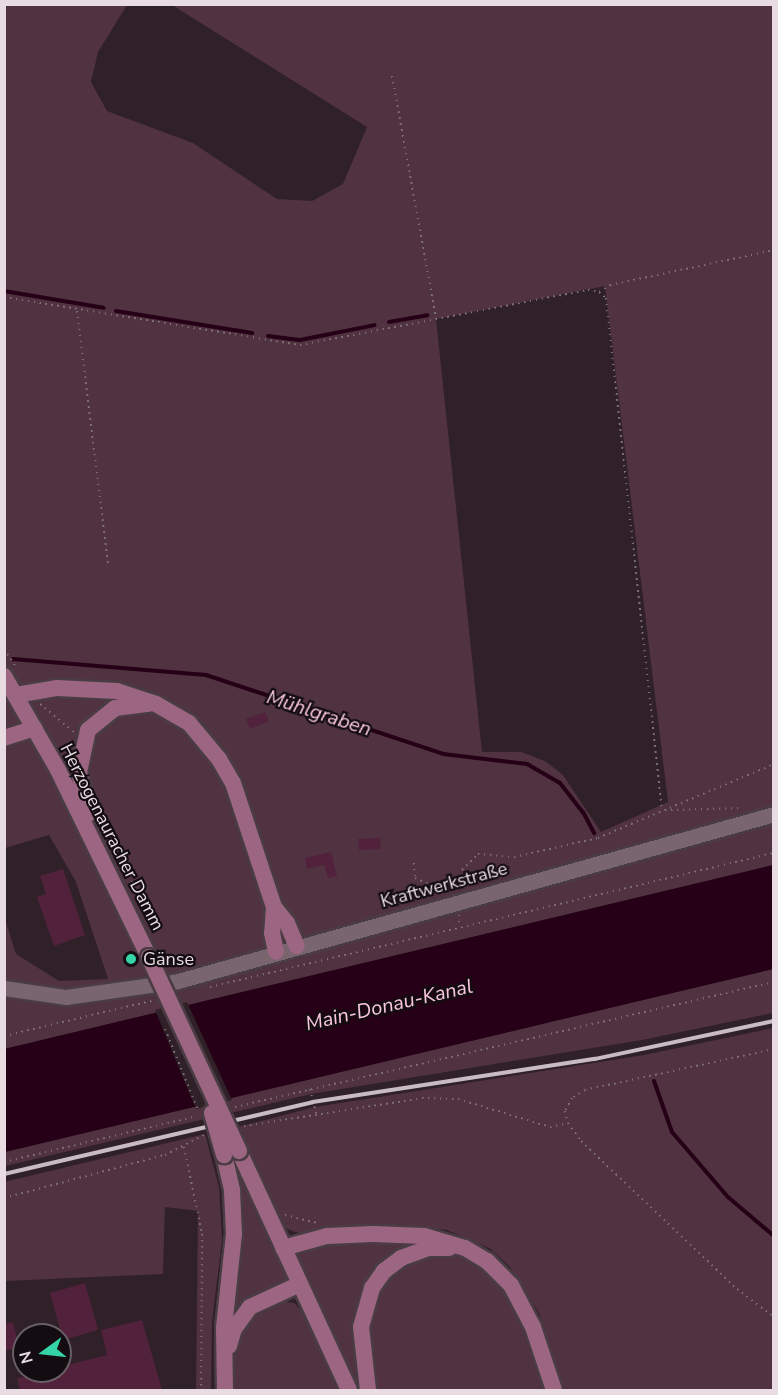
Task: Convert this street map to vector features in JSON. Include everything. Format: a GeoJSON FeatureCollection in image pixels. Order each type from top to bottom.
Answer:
{"type":"FeatureCollection","features":[{"type":"Feature","properties":{"kind":"main road","name":"Herzogenauracher Damm"},"geometry":{"type":"LineString","coordinates":[[4,676],[100,852],[198,1064],[231,1153],[283,1248],[349,1390]]}},
{"type":"Feature","properties":{"kind":"main road"},"geometry":{"type":"LineString","coordinates":[[16,695],[57,688],[130,694],[156,704],[189,723],[219,759],[243,807],[274,907],[272,933],[276,952]]}},
{"type":"Feature","properties":{"kind":"main road"},"geometry":{"type":"LineString","coordinates":[[100,852],[79,772],[83,739],[106,712],[130,705],[156,704]]}},
{"type":"Feature","properties":{"kind":"main road"},"geometry":{"type":"LineString","coordinates":[[4,738],[34,728]]}},
{"type":"Feature","properties":{"kind":"main road"},"geometry":{"type":"LineString","coordinates":[[274,907],[287,923],[297,946]]}},
{"type":"Feature","properties":{"kind":"main road"},"geometry":{"type":"LineString","coordinates":[[225,1390],[223,1370],[234,1234],[231,1153]]}},
{"type":"Feature","properties":{"kind":"main road"},"geometry":{"type":"LineString","coordinates":[[283,1248],[327,1236],[372,1234],[424,1236],[465,1248],[487,1261],[511,1285],[533,1327],[551,1387]]}},
{"type":"Feature","properties":{"kind":"main road"},"geometry":{"type":"LineString","coordinates":[[368,1390],[361,1327],[366,1300],[377,1279],[410,1254],[429,1248],[465,1248]]}},
{"type":"Feature","properties":{"kind":"main road"},"geometry":{"type":"LineString","coordinates":[[223,1370],[242,1315],[262,1299],[300,1284]]}},
{"type":"Feature","properties":{"kind":"street","name":"Kraftwerkstraße"},"geometry":{"type":"LineString","coordinates":[[4,988],[66,997],[124,991],[178,981],[774,814]]}},
{"type":"Feature","properties":{"kind":"path"},"geometry":{"type":"LineString","coordinates":[[392,75],[436,319]]}},
{"type":"Feature","properties":{"kind":"path"},"geometry":{"type":"LineString","coordinates":[[4,297],[77,311],[300,345],[599,291],[610,285],[774,250]]}},
{"type":"Feature","properties":{"kind":"path"},"geometry":{"type":"LineString","coordinates":[[599,291],[606,298],[662,810]]}},
{"type":"Feature","properties":{"kind":"path"},"geometry":{"type":"LineString","coordinates":[[77,311],[108,565]]}},
{"type":"Feature","properties":{"kind":"path"},"geometry":{"type":"LineString","coordinates":[[462,881],[467,861],[478,854],[514,857],[598,838],[774,764]]}},
{"type":"Feature","properties":{"kind":"path"},"geometry":{"type":"LineString","coordinates":[[662,810],[747,808]]}},
{"type":"Feature","properties":{"kind":"path"},"geometry":{"type":"LineString","coordinates":[[209,987],[774,853]]}},
{"type":"Feature","properties":{"kind":"path"},"geometry":{"type":"LineString","coordinates":[[414,863],[415,878],[431,885]]}},
{"type":"Feature","properties":{"kind":"path"},"geometry":{"type":"LineString","coordinates":[[230,1108],[774,982]]}},
{"type":"Feature","properties":{"kind":"path"},"geometry":{"type":"LineString","coordinates":[[150,992],[154,1003]]}},
{"type":"Feature","properties":{"kind":"path"},"geometry":{"type":"LineString","coordinates":[[4,1036],[164,998]]}},
{"type":"Feature","properties":{"kind":"path"},"geometry":{"type":"LineString","coordinates":[[163,1024],[201,1116]]}},
{"type":"Feature","properties":{"kind":"path"},"geometry":{"type":"LineString","coordinates":[[774,1049],[585,1090],[567,1104],[568,1123],[581,1141],[737,1289],[774,1317]]}},
{"type":"Feature","properties":{"kind":"path"},"geometry":{"type":"LineString","coordinates":[[310,1089],[316,1114]]}},
{"type":"Feature","properties":{"kind":"path"},"geometry":{"type":"LineString","coordinates":[[240,1125],[439,1098],[514,1113],[550,1127],[568,1123]]}},
{"type":"Feature","properties":{"kind":"path"},"geometry":{"type":"LineString","coordinates":[[4,1162],[208,1114]]}},
{"type":"Feature","properties":{"kind":"path"},"geometry":{"type":"LineString","coordinates":[[4,1198],[184,1147],[208,1132],[210,1141]]}},
{"type":"Feature","properties":{"kind":"path"},"geometry":{"type":"LineString","coordinates":[[184,1147],[202,1234],[201,1390]]}},
{"type":"Feature","properties":{"kind":"shaded area"},"geometry":{"type":"Polygon","coordinates":[[[5,5],[127,5],[98,52],[91,82],[107,111],[193,143],[277,199],[312,201],[343,184],[367,127],[172,5],[773,5],[773,865],[5,1049],[5,919],[16,954],[59,981],[108,979],[76,882],[49,835],[5,848],[5,5]],[[605,286],[436,319],[482,752],[521,752],[545,761],[563,775],[601,832],[668,802],[605,286]]]}},
{"type":"Feature","properties":{"kind":"shaded area"},"geometry":{"type":"Polygon","coordinates":[[[773,969],[773,1013],[642,1040],[311,1094],[5,1166],[4,1152],[773,969]]]}},
{"type":"Feature","properties":{"kind":"shaded area"},"geometry":{"type":"Polygon","coordinates":[[[773,1028],[773,1390],[564,1390],[539,1313],[510,1267],[491,1249],[447,1230],[396,1225],[307,1235],[292,1231],[286,1228],[226,1130],[315,1107],[644,1055],[773,1028]]]}},
{"type":"Feature","properties":{"kind":"shaded area"},"geometry":{"type":"Polygon","coordinates":[[[205,1134],[219,1187],[222,1240],[212,1322],[211,1390],[196,1390],[198,1211],[165,1207],[163,1274],[5,1281],[4,1182],[205,1134]]]}},
{"type":"Feature","properties":{"kind":"shaded area"},"geometry":{"type":"Polygon","coordinates":[[[233,1168],[237,1169],[289,1282],[232,1322],[233,1168]]]}},
{"type":"Feature","properties":{"kind":"shaded area"},"geometry":{"type":"Polygon","coordinates":[[[331,1241],[428,1242],[367,1286],[364,1390],[358,1390],[295,1255],[331,1241]]]}},
{"type":"Feature","properties":{"kind":"shaded area"},"geometry":{"type":"Polygon","coordinates":[[[431,1253],[456,1254],[483,1265],[504,1287],[526,1328],[543,1390],[375,1390],[367,1320],[387,1275],[404,1261],[431,1253]]]}},
{"type":"Feature","properties":{"kind":"shaded area"},"geometry":{"type":"Polygon","coordinates":[[[279,1301],[294,1303],[302,1311],[338,1390],[232,1390],[236,1338],[248,1318],[279,1301]]]}},
{"type":"Feature","properties":{"kind":"water","name":"Main-Donau-Kanal"},"geometry":{"type":"Polygon","coordinates":[[[773,865],[773,969],[5,1152],[4,1049],[773,865]]]}},
{"type":"Feature","properties":{"kind":"pier"},"geometry":{"type":"Polygon","coordinates":[[[187,1002],[232,1100],[196,1109],[155,1010],[187,1002]]]}},
{"type":"Feature","properties":{"kind":"building"},"geometry":{"type":"Polygon","coordinates":[[[265,712],[269,721],[250,729],[246,719],[265,712]]]}},
{"type":"Feature","properties":{"kind":"building"},"geometry":{"type":"Polygon","coordinates":[[[380,838],[381,849],[359,850],[358,839],[380,838]]]}},
{"type":"Feature","properties":{"kind":"building"},"geometry":{"type":"Polygon","coordinates":[[[331,852],[337,876],[328,878],[324,865],[307,869],[305,858],[331,852]]]}},
{"type":"Feature","properties":{"kind":"building"},"geometry":{"type":"Polygon","coordinates":[[[63,869],[85,935],[54,946],[37,897],[46,894],[40,876],[63,869]]]}},
{"type":"Feature","properties":{"kind":"building"},"geometry":{"type":"Polygon","coordinates":[[[85,1283],[98,1330],[72,1337],[72,1323],[58,1323],[50,1293],[85,1283]]]}},
{"type":"Feature","properties":{"kind":"building"},"geometry":{"type":"Polygon","coordinates":[[[142,1320],[162,1390],[20,1390],[18,1383],[72,1383],[72,1364],[107,1355],[101,1330],[142,1320]]]}},
{"type":"Feature","properties":{"kind":"building"},"geometry":{"type":"Polygon","coordinates":[[[13,1323],[12,1349],[4,1351],[4,1324],[13,1323]]]}},
{"type":"Feature","properties":{"kind":"waterway"},"geometry":{"type":"LineString","coordinates":[[4,291],[104,308]]}},
{"type":"Feature","properties":{"kind":"waterway"},"geometry":{"type":"LineString","coordinates":[[116,311],[252,333]]}},
{"type":"Feature","properties":{"kind":"waterway"},"geometry":{"type":"LineString","coordinates":[[389,322],[427,315]]}},
{"type":"Feature","properties":{"kind":"waterway"},"geometry":{"type":"LineString","coordinates":[[268,336],[300,340],[375,325]]}},
{"type":"Feature","properties":{"kind":"waterway","name":"Mühlgraben"},"geometry":{"type":"LineString","coordinates":[[13,659],[206,675],[443,754],[527,764],[560,783],[583,812],[594,833]]}},
{"type":"Feature","properties":{"kind":"waterway","name":"Mühlgraben"},"geometry":{"type":"LineString","coordinates":[[654,1081],[672,1132],[728,1197],[774,1236]]}},
{"type":"Feature","properties":{"kind":"railway"},"geometry":{"type":"LineString","coordinates":[[4,1174],[313,1102],[595,1059],[774,1021]]}},
{"type":"Feature","properties":{"kind":"place","name":"Gänse"},"geometry":{"type":"Point","coordinates":[131,959]}}]}
